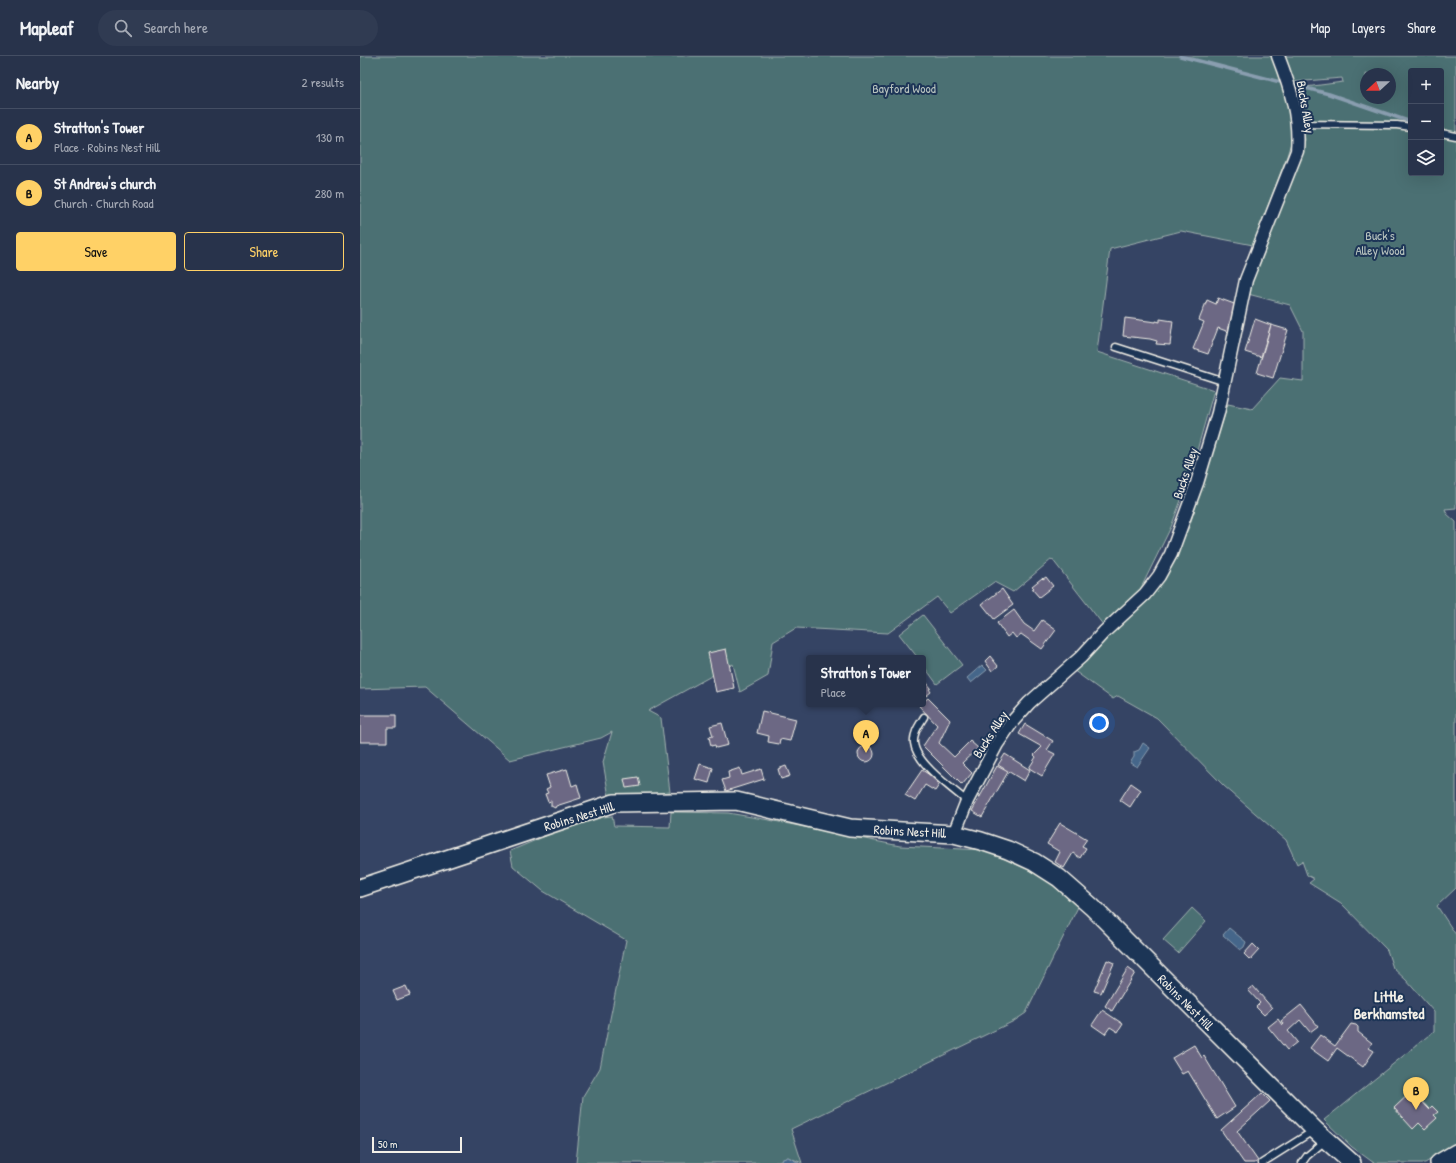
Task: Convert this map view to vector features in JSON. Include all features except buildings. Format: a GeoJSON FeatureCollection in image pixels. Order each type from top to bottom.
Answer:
{"type":"FeatureCollection","features":[{"type":"Feature","properties":{"kind":"street","name":"Bucks Alley"},"geometry":{"type":"LineString","coordinates":[[954,834],[967,801],[997,744],[1012,722],[1029,702],[1081,657],[1104,632],[1145,594],[1171,554],[1197,484],[1218,413],[1246,280],[1297,151],[1299,134],[1298,124],[1289,85],[1278,56]]}},
{"type":"Feature","properties":{"kind":"street","name":"Robins Nest Hill"},"geometry":{"type":"LineString","coordinates":[[360,888],[614,804],[736,801],[850,828],[954,834],[981,841],[1008,850],[1034,862],[1059,878],[1092,907],[1321,1135],[1352,1163]]}},
{"type":"Feature","properties":{"kind":"street"},"geometry":{"type":"LineString","coordinates":[[1439,1163],[1456,1153]]}},
{"type":"Feature","properties":{"kind":"lane"},"geometry":{"type":"LineString","coordinates":[[1298,124],[1397,125],[1408,127]]}},
{"type":"Feature","properties":{"kind":"lane"},"geometry":{"type":"LineString","coordinates":[[1444,134],[1456,136]]}},
{"type":"Feature","properties":{"kind":"lane"},"geometry":{"type":"LineString","coordinates":[[1116,347],[1225,382]]}},
{"type":"Feature","properties":{"kind":"lane"},"geometry":{"type":"LineString","coordinates":[[924,717],[916,730],[914,742],[917,754],[924,764],[967,801]]}},
{"type":"Feature","properties":{"kind":"lane"},"geometry":{"type":"LineString","coordinates":[[1262,1163],[1321,1135]]}},
{"type":"Feature","properties":{"kind":"lane"},"geometry":{"type":"LineString","coordinates":[[1302,1163],[1321,1135]]}},
{"type":"Feature","properties":{"kind":"green space","name":"Bayford Wood"},"geometry":{"type":"Polygon","coordinates":[[[360,56],[1271,56],[1288,100],[1292,139],[1253,245],[1181,231],[1110,249],[1097,352],[1214,390],[1189,479],[1171,527],[1140,590],[1104,626],[1052,559],[1013,592],[994,582],[950,613],[937,597],[888,633],[796,628],[773,642],[768,676],[740,692],[733,664],[648,711],[661,718],[670,792],[609,797],[603,762],[612,732],[601,738],[510,760],[425,687],[360,689],[360,56]]]}},
{"type":"Feature","properties":{"kind":"green space","name":"Buck's Alley Wood"},"geometry":{"type":"Polygon","coordinates":[[[1282,56],[1456,56],[1456,508],[1445,509],[1447,514],[1456,522],[1456,888],[1437,906],[1456,935],[1456,1145],[1425,1163],[1374,1163],[1352,1147],[1324,1120],[1434,1031],[1434,1012],[1406,980],[1393,968],[1387,950],[1341,903],[1309,883],[1314,879],[1307,875],[1302,861],[1297,864],[1286,840],[1224,786],[1157,718],[1118,696],[1113,699],[1073,670],[1169,567],[1189,527],[1228,404],[1252,409],[1280,378],[1303,381],[1303,331],[1290,305],[1248,294],[1253,272],[1284,200],[1305,140],[1298,88],[1343,82],[1342,78],[1293,82],[1282,56]]]}},
{"type":"Feature","properties":{"kind":"green space"},"geometry":{"type":"Polygon","coordinates":[[[923,615],[962,665],[937,684],[926,669],[926,655],[916,655],[899,634],[923,615]]]}},
{"type":"Feature","properties":{"kind":"green space"},"geometry":{"type":"Polygon","coordinates":[[[671,812],[728,813],[900,846],[984,850],[1042,876],[1078,907],[1026,1013],[1014,1021],[791,1129],[802,1163],[788,1157],[774,1163],[576,1163],[583,1096],[600,1068],[626,940],[543,891],[513,866],[510,851],[586,819],[612,816],[614,826],[670,827],[671,812]]]}},
{"type":"Feature","properties":{"kind":"green space"},"geometry":{"type":"Polygon","coordinates":[[[1192,908],[1206,921],[1178,953],[1163,940],[1192,908]]]}},
{"type":"Feature","properties":{"kind":"water"},"geometry":{"type":"Polygon","coordinates":[[[982,665],[987,670],[971,683],[967,678],[982,665]]]}},
{"type":"Feature","properties":{"kind":"water"},"geometry":{"type":"Polygon","coordinates":[[[1143,743],[1150,748],[1137,767],[1130,763],[1134,757],[1134,752],[1139,750],[1143,743]]]}},
{"type":"Feature","properties":{"kind":"water"},"geometry":{"type":"Polygon","coordinates":[[[1229,928],[1246,942],[1244,947],[1240,950],[1223,935],[1229,928]]]}},
{"type":"Feature","properties":{"kind":"water"},"geometry":{"type":"Polygon","coordinates":[[[788,1157],[799,1163],[774,1163],[788,1157]]]}},
{"type":"Feature","properties":{"kind":"waterway"},"geometry":{"type":"LineString","coordinates":[[1180,56],[1284,83]]}},
{"type":"Feature","properties":{"kind":"waterway"},"geometry":{"type":"LineString","coordinates":[[1290,84],[1329,94],[1408,121]]}},
{"type":"Feature","properties":{"kind":"place","name":"Stratton's Tower"},"geometry":{"type":"Point","coordinates":[866,753]}},
{"type":"Feature","properties":{"kind":"place","name":"St Andrew's church"},"geometry":{"type":"Point","coordinates":[1416,1110]}},
{"type":"Feature","properties":{"kind":"district","name":"Little Berkhamsted"},"geometry":{"type":"Point","coordinates":[1389,1006]}}]}
